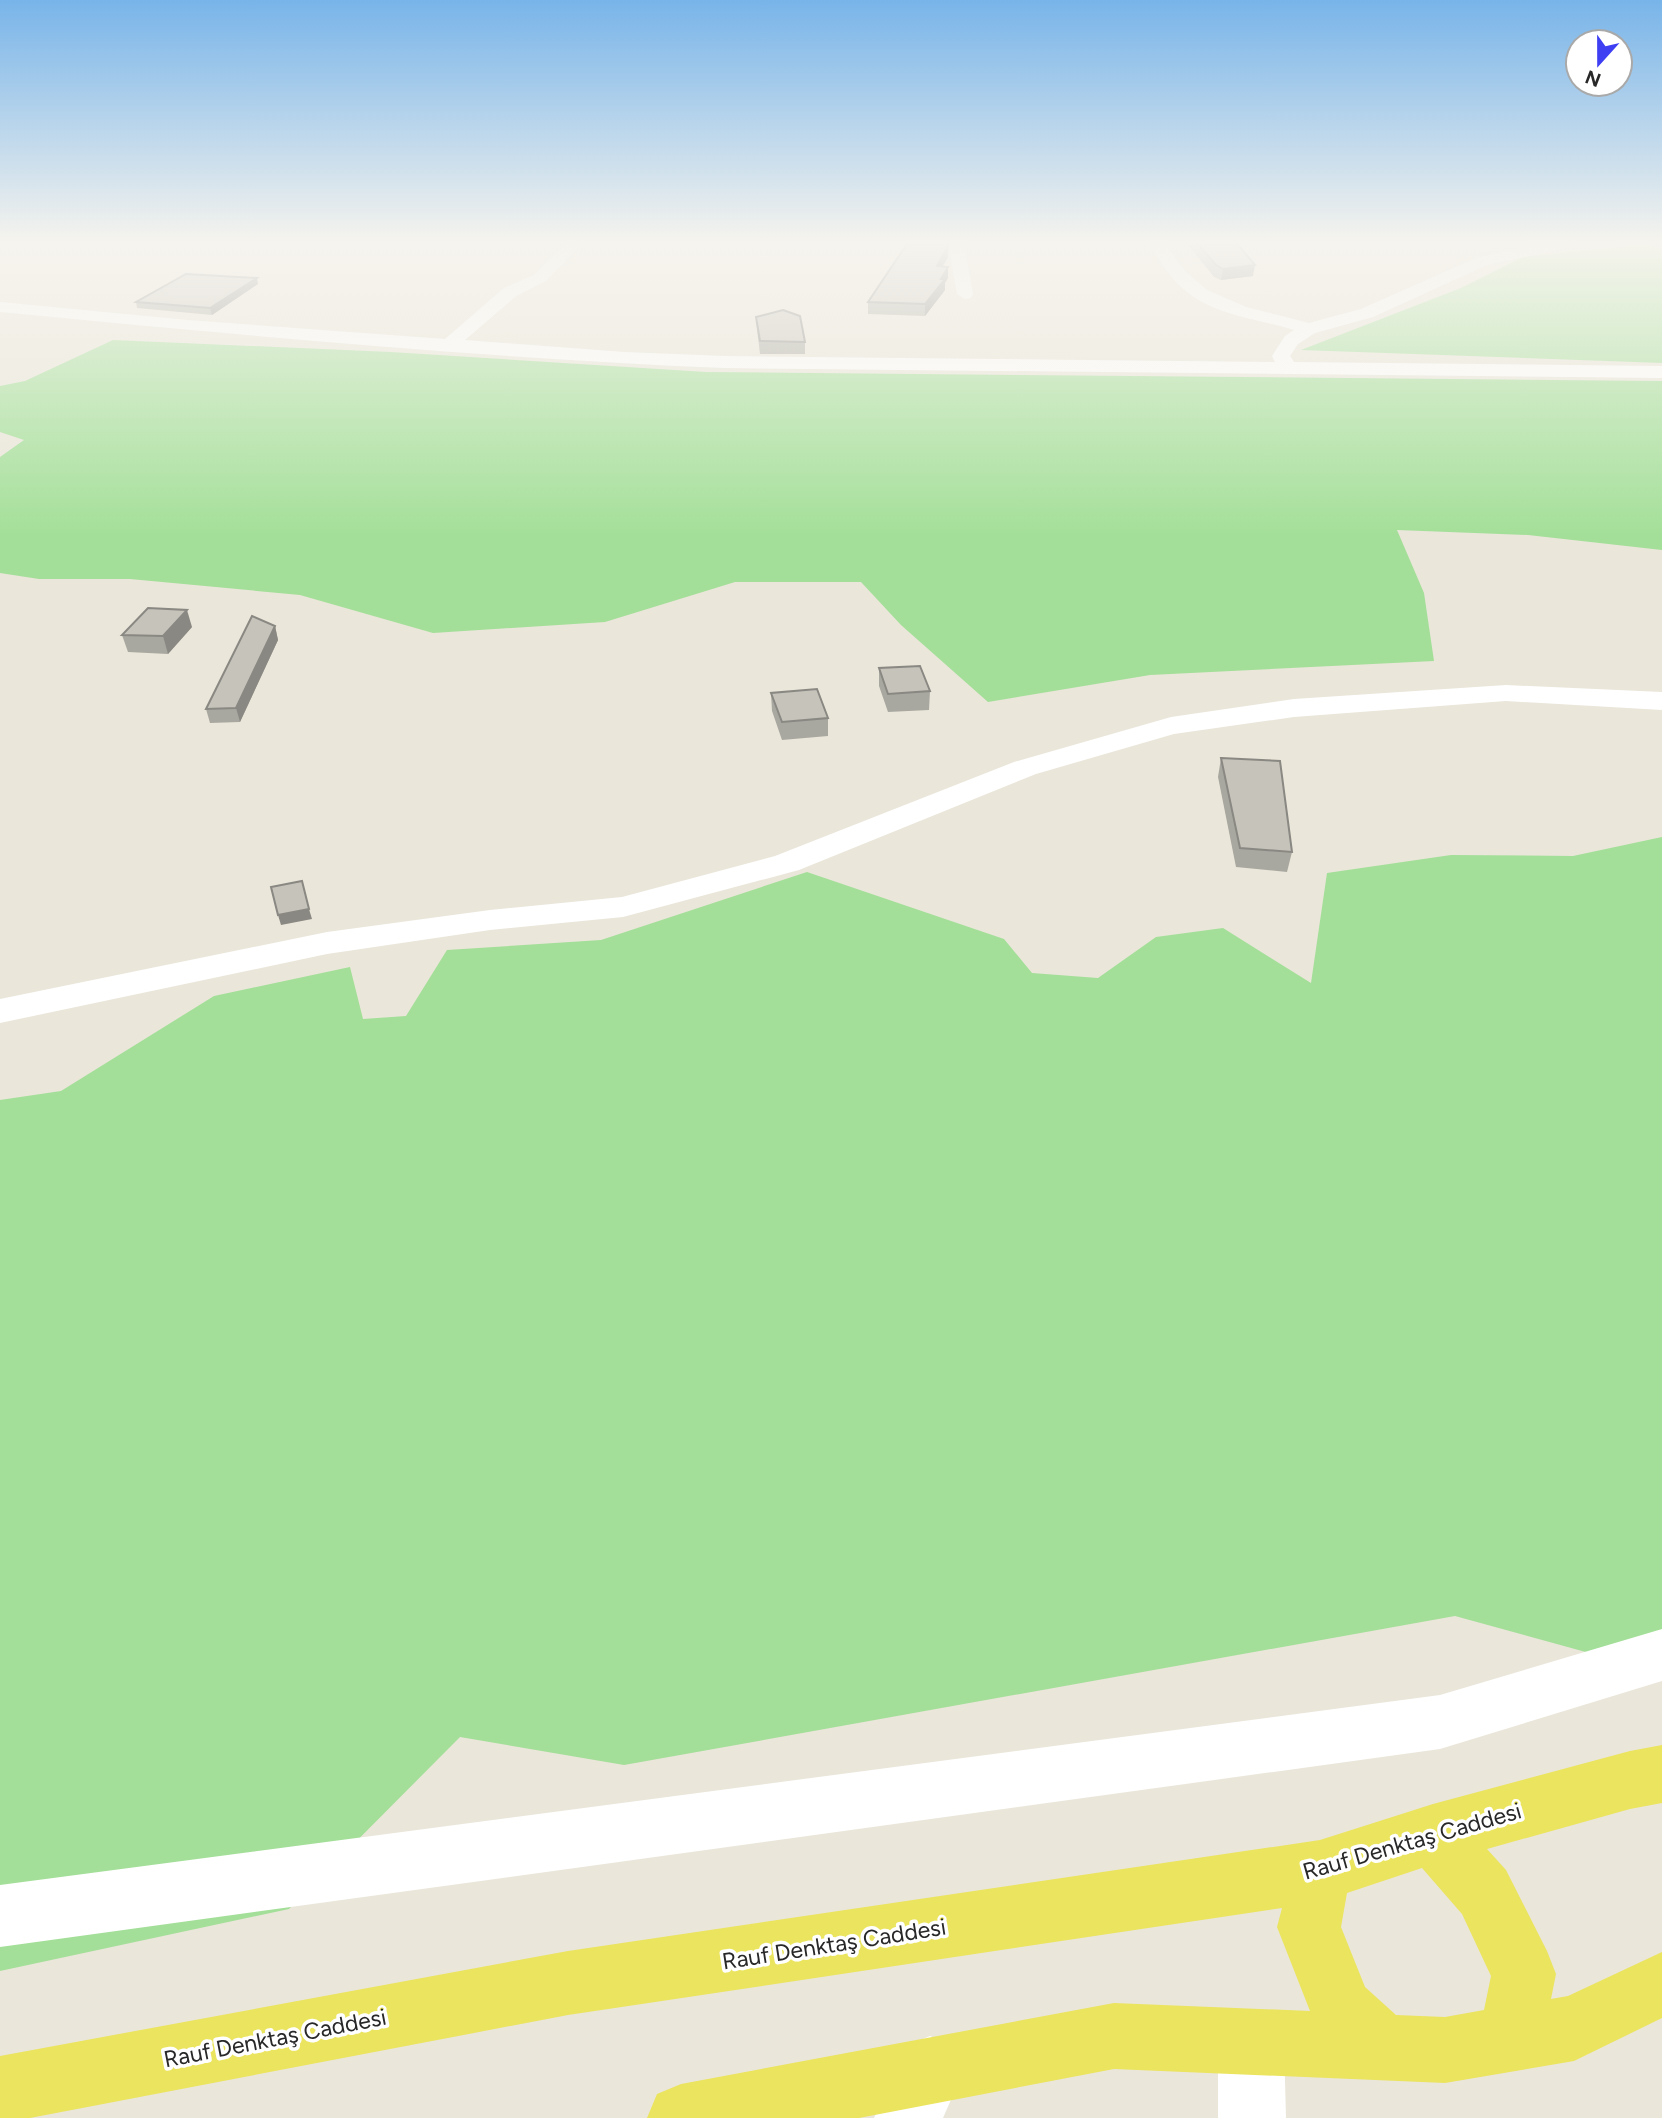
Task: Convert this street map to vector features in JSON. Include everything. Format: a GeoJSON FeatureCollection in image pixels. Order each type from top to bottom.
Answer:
{"type":"FeatureCollection","features":[{"type":"Feature","properties":{"kind":"main road","name":"Rauf Denktaş Caddesi"},"geometry":{"type":"LineString","coordinates":[[0,2090],[568,1983],[1320,1871],[1433,1835],[1662,1773]]}},
{"type":"Feature","properties":{"kind":"main road"},"geometry":{"type":"LineString","coordinates":[[1433,1835],[1484,1892],[1524,1974],[1511,2038]]}},
{"type":"Feature","properties":{"kind":"main road"},"geometry":{"type":"LineString","coordinates":[[1320,1871],[1309,1927],[1342,2010],[1384,2048]]}},
{"type":"Feature","properties":{"kind":"main road"},"geometry":{"type":"LineString","coordinates":[[681,2118],[919,2094],[1114,2036],[1445,2050],[1574,2028],[1662,1984]]}},
{"type":"Feature","properties":{"kind":"street"},"geometry":{"type":"LineString","coordinates":[[390,340],[624,358],[725,362],[1662,372]]}},
{"type":"Feature","properties":{"kind":"street"},"geometry":{"type":"LineString","coordinates":[[451,344],[456,340]]}},
{"type":"Feature","properties":{"kind":"street"},"geometry":{"type":"LineString","coordinates":[[1264,367],[1265,352],[1270,343],[1276,340]]}},
{"type":"Feature","properties":{"kind":"street"},"geometry":{"type":"LineString","coordinates":[[1287,368],[1282,356],[1291,340]]}},
{"type":"Feature","properties":{"kind":"street"},"geometry":{"type":"LineString","coordinates":[[0,1011],[327,943],[490,920],[623,907],[787,863],[1025,768],[1171,726],[1294,708],[1506,693],[1662,701]]}},
{"type":"Feature","properties":{"kind":"street"},"geometry":{"type":"LineString","coordinates":[[0,1916],[1440,1722],[1662,1655]]}},
{"type":"Feature","properties":{"kind":"street"},"geometry":{"type":"LineString","coordinates":[[1251,2042],[1252,2118]]}},
{"type":"Feature","properties":{"kind":"green space"},"geometry":{"type":"Polygon","coordinates":[[[113,340],[391,352],[706,372],[1662,381],[1662,550],[1528,535],[1397,530],[1424,593],[1434,661],[1150,675],[988,702],[901,625],[861,582],[735,582],[605,622],[433,633],[300,595],[130,579],[39,579],[0,573],[0,457],[24,440],[0,432],[0,386],[25,381],[113,340]]]}},
{"type":"Feature","properties":{"kind":"green space"},"geometry":{"type":"Polygon","coordinates":[[[1327,340],[1662,340],[1662,363],[1301,350],[1327,340]]]}},
{"type":"Feature","properties":{"kind":"green space"},"geometry":{"type":"Polygon","coordinates":[[[1662,837],[1662,1673],[1455,1616],[624,1765],[460,1737],[289,1909],[0,1971],[0,1100],[61,1091],[214,996],[350,967],[363,1019],[406,1016],[447,950],[601,940],[807,872],[1004,939],[1032,973],[1098,978],[1156,937],[1223,928],[1311,983],[1327,873],[1451,855],[1573,856],[1662,837]]]}},
{"type":"Feature","properties":{"kind":"building"},"geometry":{"type":"Polygon","coordinates":[[[805,340],[805,342],[760,341],[805,340]]]}},
{"type":"Feature","properties":{"kind":"building"},"geometry":{"type":"Polygon","coordinates":[[[148,608],[187,610],[163,636],[122,635],[148,608]]]}},
{"type":"Feature","properties":{"kind":"building"},"geometry":{"type":"Polygon","coordinates":[[[252,616],[275,626],[236,708],[206,709],[252,616]]]}},
{"type":"Feature","properties":{"kind":"building"},"geometry":{"type":"Polygon","coordinates":[[[920,666],[930,691],[888,694],[879,668],[920,666]]]}},
{"type":"Feature","properties":{"kind":"building"},"geometry":{"type":"Polygon","coordinates":[[[817,689],[828,718],[782,722],[771,693],[817,689]]]}},
{"type":"Feature","properties":{"kind":"building"},"geometry":{"type":"Polygon","coordinates":[[[1221,758],[1280,761],[1292,852],[1240,848],[1221,758]]]}},
{"type":"Feature","properties":{"kind":"building"},"geometry":{"type":"Polygon","coordinates":[[[302,881],[309,909],[278,915],[271,887],[302,881]]]}}]}
